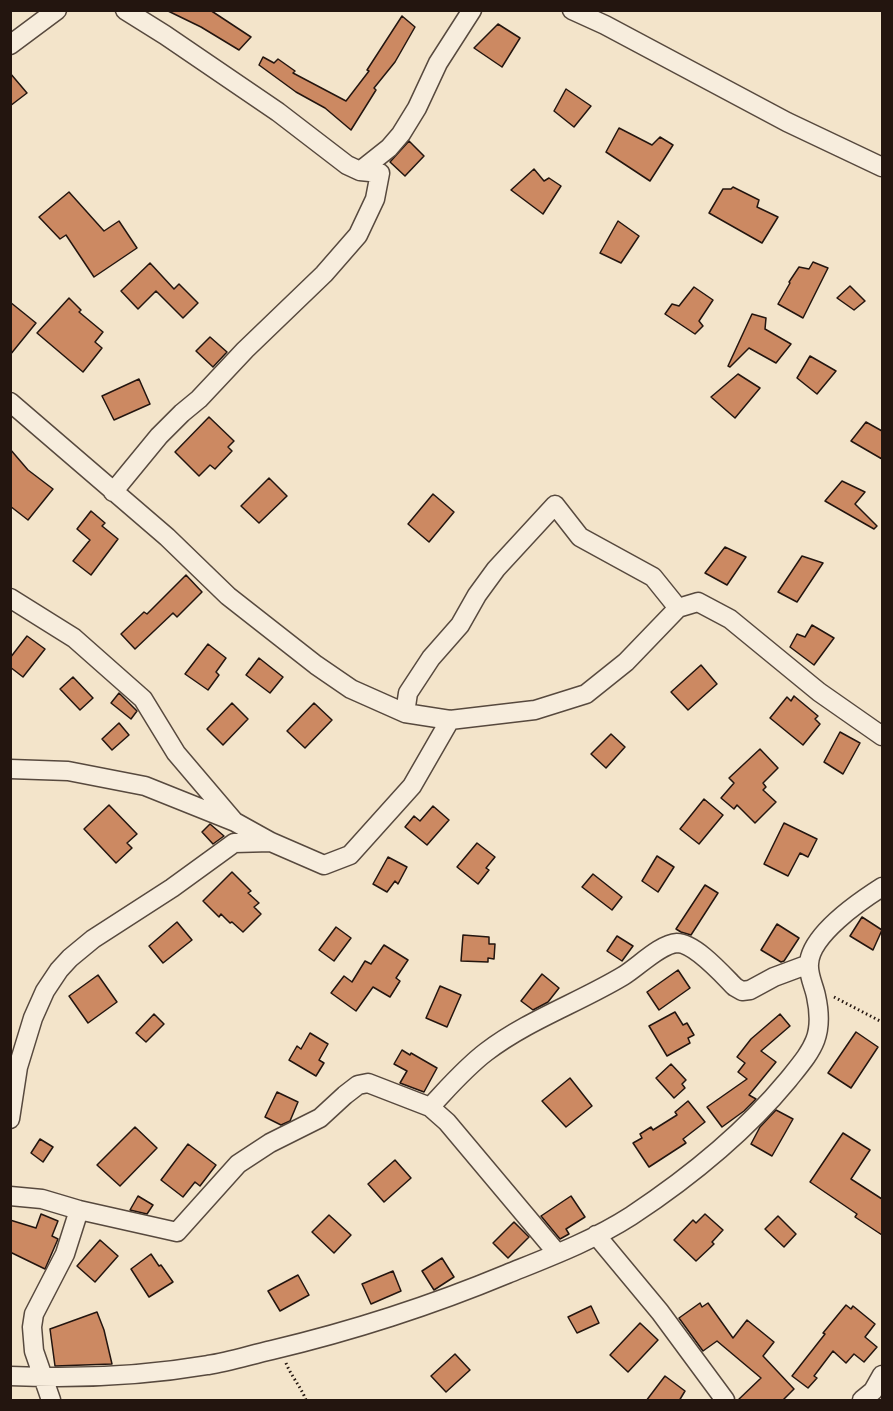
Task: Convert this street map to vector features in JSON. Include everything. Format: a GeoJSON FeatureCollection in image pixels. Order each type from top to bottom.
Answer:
{"type":"FeatureCollection","features":[{"type":"Feature","properties":{"kind":"street"},"geometry":{"type":"LineString","coordinates":[[10,45],[57,10]]}},
{"type":"Feature","properties":{"kind":"street"},"geometry":{"type":"LineString","coordinates":[[125,10],[278,112],[347,165],[360,171],[380,173]]}},
{"type":"Feature","properties":{"kind":"street"},"geometry":{"type":"LineString","coordinates":[[360,171],[389,148],[402,134],[438,63],[472,10]]}},
{"type":"Feature","properties":{"kind":"street"},"geometry":{"type":"LineString","coordinates":[[572,10],[605,25],[787,122],[882,167]]}},
{"type":"Feature","properties":{"kind":"street"},"geometry":{"type":"LineString","coordinates":[[113,492],[174,420],[199,399],[245,350],[324,274],[358,234],[375,199],[380,173],[389,148]]}},
{"type":"Feature","properties":{"kind":"street"},"geometry":{"type":"LineString","coordinates":[[10,402],[167,537],[228,596],[351,689],[405,713],[450,720],[534,710],[586,694],[626,662],[678,608],[698,602],[730,619],[819,692],[882,736]]}},
{"type":"Feature","properties":{"kind":"street"},"geometry":{"type":"LineString","coordinates":[[405,713],[408,693],[431,658],[460,625],[496,568],[555,505],[580,537],[653,577],[678,608]]}},
{"type":"Feature","properties":{"kind":"street"},"geometry":{"type":"LineString","coordinates":[[10,598],[74,638],[143,699],[176,753],[235,822]]}},
{"type":"Feature","properties":{"kind":"street"},"geometry":{"type":"LineString","coordinates":[[10,769],[68,771],[145,786],[235,822],[271,842],[324,865],[350,855],[412,786],[450,720]]}},
{"type":"Feature","properties":{"kind":"street"},"geometry":{"type":"LineString","coordinates":[[10,1119],[18,1067],[33,1018],[45,991],[70,958],[93,939],[172,888],[234,843],[271,842]]}},
{"type":"Feature","properties":{"kind":"street"},"geometry":{"type":"LineString","coordinates":[[10,1376],[43,1378],[117,1376],[208,1365],[327,1337],[478,1286],[557,1253],[630,1217],[717,1152],[773,1097],[804,1059],[818,1037],[820,1021],[809,964],[811,955],[819,941],[844,913],[882,887]]}},
{"type":"Feature","properties":{"kind":"street"},"geometry":{"type":"LineString","coordinates":[[430,1107],[462,1073],[486,1052],[536,1020],[624,976],[668,945],[679,943],[690,946],[742,991],[750,990],[774,977],[809,964]]}},
{"type":"Feature","properties":{"kind":"street"},"geometry":{"type":"LineString","coordinates":[[10,1196],[42,1200],[177,1232],[238,1164],[270,1143],[320,1118],[358,1085],[368,1083],[430,1107],[447,1122],[557,1253]]}},
{"type":"Feature","properties":{"kind":"street"},"geometry":{"type":"LineString","coordinates":[[51,1401],[34,1351],[32,1327],[34,1314],[65,1254],[79,1210]]}},
{"type":"Feature","properties":{"kind":"street"},"geometry":{"type":"LineString","coordinates":[[596,1235],[660,1312],[724,1401]]}},
{"type":"Feature","properties":{"kind":"street"},"geometry":{"type":"LineString","coordinates":[[862,1401],[873,1391],[882,1375]]}},
{"type":"Feature","properties":{"kind":"path"},"geometry":{"type":"LineString","coordinates":[[814,987],[882,1022]]}},
{"type":"Feature","properties":{"kind":"path"},"geometry":{"type":"LineString","coordinates":[[281,1348],[289,1370],[302,1387],[306,1401]]}},
{"type":"Feature","properties":{"kind":"building"},"geometry":{"type":"Polygon","coordinates":[[[166,10],[210,10],[251,37],[239,50],[201,27],[166,10]]]}},
{"type":"Feature","properties":{"kind":"building"},"geometry":{"type":"Polygon","coordinates":[[[402,16],[415,27],[395,62],[374,88],[376,90],[351,130],[325,108],[296,92],[259,65],[263,57],[274,63],[278,59],[295,71],[293,73],[346,101],[369,71],[367,70],[402,16]]]}},
{"type":"Feature","properties":{"kind":"building"},"geometry":{"type":"Polygon","coordinates":[[[498,24],[520,38],[502,67],[474,48],[498,24]]]}},
{"type":"Feature","properties":{"kind":"building"},"geometry":{"type":"Polygon","coordinates":[[[10,73],[27,93],[10,106],[10,73]]]}},
{"type":"Feature","properties":{"kind":"building"},"geometry":{"type":"Polygon","coordinates":[[[566,89],[591,106],[574,127],[554,111],[566,89]]]}},
{"type":"Feature","properties":{"kind":"building"},"geometry":{"type":"Polygon","coordinates":[[[619,128],[652,145],[660,137],[673,145],[650,181],[606,152],[619,128]]]}},
{"type":"Feature","properties":{"kind":"building"},"geometry":{"type":"Polygon","coordinates":[[[409,141],[424,156],[405,176],[390,162],[409,141]]]}},
{"type":"Feature","properties":{"kind":"building"},"geometry":{"type":"Polygon","coordinates":[[[534,169],[544,181],[549,178],[561,186],[543,214],[511,190],[534,169]]]}},
{"type":"Feature","properties":{"kind":"building"},"geometry":{"type":"Polygon","coordinates":[[[733,187],[759,200],[757,207],[778,217],[762,243],[709,213],[723,189],[733,187]]]}},
{"type":"Feature","properties":{"kind":"building"},"geometry":{"type":"Polygon","coordinates":[[[69,192],[104,231],[119,221],[137,248],[94,277],[66,235],[60,239],[39,217],[69,192]]]}},
{"type":"Feature","properties":{"kind":"building"},"geometry":{"type":"Polygon","coordinates":[[[618,221],[639,236],[621,263],[600,253],[618,221]]]}},
{"type":"Feature","properties":{"kind":"building"},"geometry":{"type":"Polygon","coordinates":[[[813,262],[828,268],[803,318],[778,304],[799,267],[809,269],[813,262]]]}},
{"type":"Feature","properties":{"kind":"building"},"geometry":{"type":"Polygon","coordinates":[[[150,263],[174,289],[179,284],[198,303],[183,318],[156,291],[138,309],[121,291],[150,263]]]}},
{"type":"Feature","properties":{"kind":"building"},"geometry":{"type":"Polygon","coordinates":[[[850,286],[865,301],[854,310],[837,298],[850,286]]]}},
{"type":"Feature","properties":{"kind":"building"},"geometry":{"type":"Polygon","coordinates":[[[694,287],[713,300],[699,321],[703,326],[695,334],[665,314],[672,304],[679,306],[694,287]]]}},
{"type":"Feature","properties":{"kind":"building"},"geometry":{"type":"Polygon","coordinates":[[[69,298],[81,310],[79,312],[103,332],[95,342],[102,348],[83,372],[37,333],[69,298]]]}},
{"type":"Feature","properties":{"kind":"building"},"geometry":{"type":"Polygon","coordinates":[[[10,302],[36,323],[10,355],[10,302]]]}},
{"type":"Feature","properties":{"kind":"building"},"geometry":{"type":"Polygon","coordinates":[[[752,314],[766,318],[765,329],[791,344],[776,363],[749,348],[730,367],[728,366],[752,314]]]}},
{"type":"Feature","properties":{"kind":"building"},"geometry":{"type":"Polygon","coordinates":[[[210,337],[227,352],[213,367],[196,351],[210,337]]]}},
{"type":"Feature","properties":{"kind":"building"},"geometry":{"type":"Polygon","coordinates":[[[810,356],[836,371],[817,394],[797,378],[810,356]]]}},
{"type":"Feature","properties":{"kind":"building"},"geometry":{"type":"Polygon","coordinates":[[[738,374],[760,388],[735,418],[711,397],[738,374]]]}},
{"type":"Feature","properties":{"kind":"building"},"geometry":{"type":"Polygon","coordinates":[[[139,379],[150,404],[114,420],[102,396],[139,379]]]}},
{"type":"Feature","properties":{"kind":"building"},"geometry":{"type":"Polygon","coordinates":[[[209,417],[234,441],[228,447],[232,451],[215,469],[210,465],[199,476],[175,452],[209,417]]]}},
{"type":"Feature","properties":{"kind":"building"},"geometry":{"type":"Polygon","coordinates":[[[866,422],[882,431],[882,459],[851,441],[866,422]]]}},
{"type":"Feature","properties":{"kind":"building"},"geometry":{"type":"Polygon","coordinates":[[[10,449],[28,470],[53,489],[28,520],[10,506],[10,449]]]}},
{"type":"Feature","properties":{"kind":"building"},"geometry":{"type":"Polygon","coordinates":[[[269,478],[287,496],[259,523],[241,506],[269,478]]]}},
{"type":"Feature","properties":{"kind":"building"},"geometry":{"type":"Polygon","coordinates":[[[842,481],[865,492],[855,504],[877,526],[874,529],[825,501],[842,481]]]}},
{"type":"Feature","properties":{"kind":"building"},"geometry":{"type":"Polygon","coordinates":[[[433,494],[454,512],[429,542],[408,524],[433,494]]]}},
{"type":"Feature","properties":{"kind":"building"},"geometry":{"type":"Polygon","coordinates":[[[91,511],[105,523],[102,526],[118,539],[91,575],[73,561],[90,540],[77,529],[91,511]]]}},
{"type":"Feature","properties":{"kind":"building"},"geometry":{"type":"Polygon","coordinates":[[[725,547],[746,557],[727,585],[705,573],[725,547]]]}},
{"type":"Feature","properties":{"kind":"building"},"geometry":{"type":"Polygon","coordinates":[[[802,556],[823,563],[797,602],[778,592],[802,556]]]}},
{"type":"Feature","properties":{"kind":"building"},"geometry":{"type":"Polygon","coordinates":[[[186,575],[202,592],[177,617],[173,613],[135,649],[121,634],[144,612],[147,614],[186,575]]]}},
{"type":"Feature","properties":{"kind":"building"},"geometry":{"type":"Polygon","coordinates":[[[812,625],[834,638],[814,665],[790,647],[797,634],[805,637],[812,625]]]}},
{"type":"Feature","properties":{"kind":"building"},"geometry":{"type":"Polygon","coordinates":[[[27,636],[45,649],[23,677],[10,667],[10,658],[27,636]]]}},
{"type":"Feature","properties":{"kind":"building"},"geometry":{"type":"Polygon","coordinates":[[[208,644],[226,658],[216,672],[219,675],[208,690],[185,674],[208,644]]]}},
{"type":"Feature","properties":{"kind":"building"},"geometry":{"type":"Polygon","coordinates":[[[259,658],[283,677],[270,693],[246,675],[259,658]]]}},
{"type":"Feature","properties":{"kind":"building"},"geometry":{"type":"Polygon","coordinates":[[[701,665],[717,684],[688,710],[671,692],[701,665]]]}},
{"type":"Feature","properties":{"kind":"building"},"geometry":{"type":"Polygon","coordinates":[[[73,677],[93,698],[80,710],[60,689],[73,677]]]}},
{"type":"Feature","properties":{"kind":"building"},"geometry":{"type":"Polygon","coordinates":[[[119,693],[137,711],[131,719],[111,703],[119,693]]]}},
{"type":"Feature","properties":{"kind":"building"},"geometry":{"type":"Polygon","coordinates":[[[794,696],[818,716],[815,719],[820,724],[803,745],[770,718],[787,697],[791,701],[794,696]]]}},
{"type":"Feature","properties":{"kind":"building"},"geometry":{"type":"Polygon","coordinates":[[[232,703],[248,719],[223,745],[207,729],[232,703]]]}},
{"type":"Feature","properties":{"kind":"building"},"geometry":{"type":"Polygon","coordinates":[[[314,703],[332,720],[305,748],[287,731],[314,703]]]}},
{"type":"Feature","properties":{"kind":"building"},"geometry":{"type":"Polygon","coordinates":[[[119,723],[129,735],[112,750],[102,739],[119,723]]]}},
{"type":"Feature","properties":{"kind":"building"},"geometry":{"type":"Polygon","coordinates":[[[840,732],[860,743],[843,774],[824,762],[840,732]]]}},
{"type":"Feature","properties":{"kind":"building"},"geometry":{"type":"Polygon","coordinates":[[[611,734],[625,747],[606,768],[591,754],[611,734]]]}},
{"type":"Feature","properties":{"kind":"building"},"geometry":{"type":"Polygon","coordinates":[[[760,749],[778,768],[763,783],[766,787],[763,790],[776,802],[755,823],[737,805],[734,809],[721,798],[734,783],[729,778],[760,749]]]}},
{"type":"Feature","properties":{"kind":"building"},"geometry":{"type":"Polygon","coordinates":[[[704,799],[723,815],[699,844],[680,829],[704,799]]]}},
{"type":"Feature","properties":{"kind":"building"},"geometry":{"type":"Polygon","coordinates":[[[109,805],[137,834],[127,843],[132,848],[116,863],[84,829],[109,805]]]}},
{"type":"Feature","properties":{"kind":"building"},"geometry":{"type":"Polygon","coordinates":[[[433,806],[449,820],[427,845],[405,827],[414,816],[420,821],[433,806]]]}},
{"type":"Feature","properties":{"kind":"building"},"geometry":{"type":"Polygon","coordinates":[[[784,823],[817,839],[808,857],[800,853],[788,876],[764,864],[784,823]]]}},
{"type":"Feature","properties":{"kind":"building"},"geometry":{"type":"Polygon","coordinates":[[[210,824],[224,836],[213,844],[202,832],[210,824]]]}},
{"type":"Feature","properties":{"kind":"building"},"geometry":{"type":"Polygon","coordinates":[[[477,843],[495,857],[486,868],[489,870],[478,884],[457,867],[477,843]]]}},
{"type":"Feature","properties":{"kind":"building"},"geometry":{"type":"Polygon","coordinates":[[[657,856],[674,867],[658,892],[642,881],[657,856]]]}},
{"type":"Feature","properties":{"kind":"building"},"geometry":{"type":"Polygon","coordinates":[[[388,857],[407,867],[398,884],[395,881],[387,892],[373,884],[388,857]]]}},
{"type":"Feature","properties":{"kind":"building"},"geometry":{"type":"Polygon","coordinates":[[[232,872],[251,891],[248,893],[259,903],[254,907],[261,914],[243,932],[221,914],[219,917],[203,901],[232,872]]]}},
{"type":"Feature","properties":{"kind":"building"},"geometry":{"type":"Polygon","coordinates":[[[593,874],[622,897],[612,910],[582,887],[593,874]]]}},
{"type":"Feature","properties":{"kind":"building"},"geometry":{"type":"Polygon","coordinates":[[[705,885],[718,893],[691,935],[681,932],[676,929],[705,885]]]}},
{"type":"Feature","properties":{"kind":"building"},"geometry":{"type":"Polygon","coordinates":[[[862,917],[882,930],[873,950],[850,936],[862,917]]]}},
{"type":"Feature","properties":{"kind":"building"},"geometry":{"type":"Polygon","coordinates":[[[177,922],[192,940],[163,963],[149,946],[177,922]]]}},
{"type":"Feature","properties":{"kind":"building"},"geometry":{"type":"Polygon","coordinates":[[[777,924],[799,938],[781,962],[761,950],[777,924]]]}},
{"type":"Feature","properties":{"kind":"building"},"geometry":{"type":"Polygon","coordinates":[[[336,927],[351,938],[334,961],[319,950],[336,927]]]}},
{"type":"Feature","properties":{"kind":"building"},"geometry":{"type":"Polygon","coordinates":[[[463,935],[489,937],[489,944],[495,944],[494,959],[488,958],[488,962],[461,961],[463,935]]]}},
{"type":"Feature","properties":{"kind":"building"},"geometry":{"type":"Polygon","coordinates":[[[617,936],[633,946],[622,961],[607,951],[617,936]]]}},
{"type":"Feature","properties":{"kind":"building"},"geometry":{"type":"Polygon","coordinates":[[[384,945],[408,960],[396,978],[400,981],[390,997],[373,987],[356,1011],[331,993],[344,976],[352,982],[365,961],[371,964],[384,945]]]}},
{"type":"Feature","properties":{"kind":"building"},"geometry":{"type":"Polygon","coordinates":[[[678,970],[690,988],[659,1010],[647,992],[678,970]]]}},
{"type":"Feature","properties":{"kind":"building"},"geometry":{"type":"Polygon","coordinates":[[[542,974],[559,988],[548,1002],[533,1010],[521,1001],[542,974]]]}},
{"type":"Feature","properties":{"kind":"building"},"geometry":{"type":"Polygon","coordinates":[[[98,975],[117,1002],[88,1023],[69,996],[98,975]]]}},
{"type":"Feature","properties":{"kind":"building"},"geometry":{"type":"Polygon","coordinates":[[[440,986],[461,995],[447,1027],[426,1018],[440,986]]]}},
{"type":"Feature","properties":{"kind":"building"},"geometry":{"type":"Polygon","coordinates":[[[675,1012],[683,1025],[687,1023],[694,1035],[688,1038],[690,1043],[667,1056],[649,1026],[675,1012]]]}},
{"type":"Feature","properties":{"kind":"building"},"geometry":{"type":"Polygon","coordinates":[[[154,1014],[164,1024],[146,1042],[136,1033],[154,1014]]]}},
{"type":"Feature","properties":{"kind":"building"},"geometry":{"type":"Polygon","coordinates":[[[780,1014],[790,1026],[761,1051],[776,1062],[749,1095],[756,1099],[722,1127],[707,1107],[747,1079],[738,1072],[745,1063],[737,1057],[751,1039],[780,1014]]]}},
{"type":"Feature","properties":{"kind":"building"},"geometry":{"type":"Polygon","coordinates":[[[856,1032],[878,1047],[851,1088],[828,1073],[856,1032]]]}},
{"type":"Feature","properties":{"kind":"building"},"geometry":{"type":"Polygon","coordinates":[[[310,1033],[328,1044],[319,1060],[324,1063],[316,1076],[289,1060],[297,1046],[301,1049],[310,1033]]]}},
{"type":"Feature","properties":{"kind":"building"},"geometry":{"type":"Polygon","coordinates":[[[402,1050],[437,1068],[424,1092],[400,1083],[407,1071],[394,1064],[402,1050]]]}},
{"type":"Feature","properties":{"kind":"building"},"geometry":{"type":"Polygon","coordinates":[[[671,1064],[686,1080],[682,1084],[685,1088],[674,1098],[656,1078],[671,1064]]]}},
{"type":"Feature","properties":{"kind":"building"},"geometry":{"type":"Polygon","coordinates":[[[570,1078],[592,1106],[566,1127],[542,1101],[570,1078]]]}},
{"type":"Feature","properties":{"kind":"building"},"geometry":{"type":"Polygon","coordinates":[[[277,1092],[298,1102],[290,1121],[281,1125],[265,1117],[277,1092]]]}},
{"type":"Feature","properties":{"kind":"building"},"geometry":{"type":"Polygon","coordinates":[[[688,1101],[705,1122],[683,1139],[686,1143],[649,1167],[633,1143],[642,1138],[640,1134],[651,1127],[653,1130],[677,1115],[675,1112],[688,1101]]]}},
{"type":"Feature","properties":{"kind":"building"},"geometry":{"type":"Polygon","coordinates":[[[776,1110],[793,1119],[772,1156],[751,1144],[760,1127],[776,1110]]]}},
{"type":"Feature","properties":{"kind":"building"},"geometry":{"type":"Polygon","coordinates":[[[135,1127],[157,1148],[120,1186],[97,1165],[135,1127]]]}},
{"type":"Feature","properties":{"kind":"building"},"geometry":{"type":"Polygon","coordinates":[[[843,1133],[870,1150],[851,1179],[882,1199],[882,1235],[855,1217],[857,1214],[810,1182],[843,1133]]]}},
{"type":"Feature","properties":{"kind":"building"},"geometry":{"type":"Polygon","coordinates":[[[40,1139],[53,1147],[43,1162],[31,1153],[40,1139]]]}},
{"type":"Feature","properties":{"kind":"building"},"geometry":{"type":"Polygon","coordinates":[[[188,1144],[216,1165],[200,1186],[195,1182],[183,1197],[161,1180],[188,1144]]]}},
{"type":"Feature","properties":{"kind":"building"},"geometry":{"type":"Polygon","coordinates":[[[395,1160],[411,1178],[384,1202],[368,1184],[395,1160]]]}},
{"type":"Feature","properties":{"kind":"building"},"geometry":{"type":"Polygon","coordinates":[[[138,1196],[153,1205],[147,1214],[130,1210],[138,1196]]]}},
{"type":"Feature","properties":{"kind":"building"},"geometry":{"type":"Polygon","coordinates":[[[571,1196],[585,1217],[566,1229],[569,1234],[560,1239],[541,1216],[571,1196]]]}},
{"type":"Feature","properties":{"kind":"building"},"geometry":{"type":"Polygon","coordinates":[[[41,1214],[58,1221],[52,1236],[58,1239],[45,1269],[10,1252],[10,1220],[36,1228],[41,1214]]]}},
{"type":"Feature","properties":{"kind":"building"},"geometry":{"type":"Polygon","coordinates":[[[705,1214],[723,1230],[712,1242],[714,1244],[696,1261],[674,1240],[693,1220],[696,1223],[705,1214]]]}},
{"type":"Feature","properties":{"kind":"building"},"geometry":{"type":"Polygon","coordinates":[[[329,1215],[351,1235],[334,1253],[312,1232],[329,1215]]]}},
{"type":"Feature","properties":{"kind":"building"},"geometry":{"type":"Polygon","coordinates":[[[778,1216],[796,1234],[784,1247],[765,1229],[778,1216]]]}},
{"type":"Feature","properties":{"kind":"building"},"geometry":{"type":"Polygon","coordinates":[[[514,1222],[529,1237],[508,1258],[493,1243],[514,1222]]]}},
{"type":"Feature","properties":{"kind":"building"},"geometry":{"type":"Polygon","coordinates":[[[100,1240],[118,1256],[95,1282],[77,1266],[100,1240]]]}},
{"type":"Feature","properties":{"kind":"building"},"geometry":{"type":"Polygon","coordinates":[[[151,1254],[173,1282],[149,1297],[131,1269],[151,1254]]]}},
{"type":"Feature","properties":{"kind":"building"},"geometry":{"type":"Polygon","coordinates":[[[442,1258],[454,1277],[434,1290],[422,1271],[442,1258]]]}},
{"type":"Feature","properties":{"kind":"building"},"geometry":{"type":"Polygon","coordinates":[[[393,1271],[401,1291],[371,1304],[362,1284],[393,1271]]]}},
{"type":"Feature","properties":{"kind":"building"},"geometry":{"type":"Polygon","coordinates":[[[298,1275],[309,1295],[280,1311],[268,1291],[298,1275]]]}},
{"type":"Feature","properties":{"kind":"building"},"geometry":{"type":"Polygon","coordinates":[[[700,1303],[702,1307],[708,1303],[733,1338],[747,1320],[774,1342],[763,1356],[794,1389],[782,1401],[737,1401],[761,1378],[717,1341],[703,1351],[679,1318],[700,1303]]]}},
{"type":"Feature","properties":{"kind":"building"},"geometry":{"type":"Polygon","coordinates":[[[846,1305],[851,1309],[853,1306],[875,1324],[865,1337],[877,1347],[864,1362],[854,1354],[846,1363],[833,1351],[814,1376],[817,1378],[808,1388],[792,1376],[846,1305]]]}},
{"type":"Feature","properties":{"kind":"building"},"geometry":{"type":"Polygon","coordinates":[[[591,1306],[599,1323],[577,1333],[568,1317],[591,1306]]]}},
{"type":"Feature","properties":{"kind":"building"},"geometry":{"type":"Polygon","coordinates":[[[97,1312],[112,1364],[55,1366],[50,1329],[97,1312]]]}},
{"type":"Feature","properties":{"kind":"building"},"geometry":{"type":"Polygon","coordinates":[[[640,1323],[658,1340],[628,1372],[610,1355],[640,1323]]]}},
{"type":"Feature","properties":{"kind":"building"},"geometry":{"type":"Polygon","coordinates":[[[455,1354],[470,1370],[446,1392],[431,1376],[455,1354]]]}},
{"type":"Feature","properties":{"kind":"building"},"geometry":{"type":"Polygon","coordinates":[[[665,1376],[685,1391],[679,1401],[646,1401],[665,1376]]]}}]}
